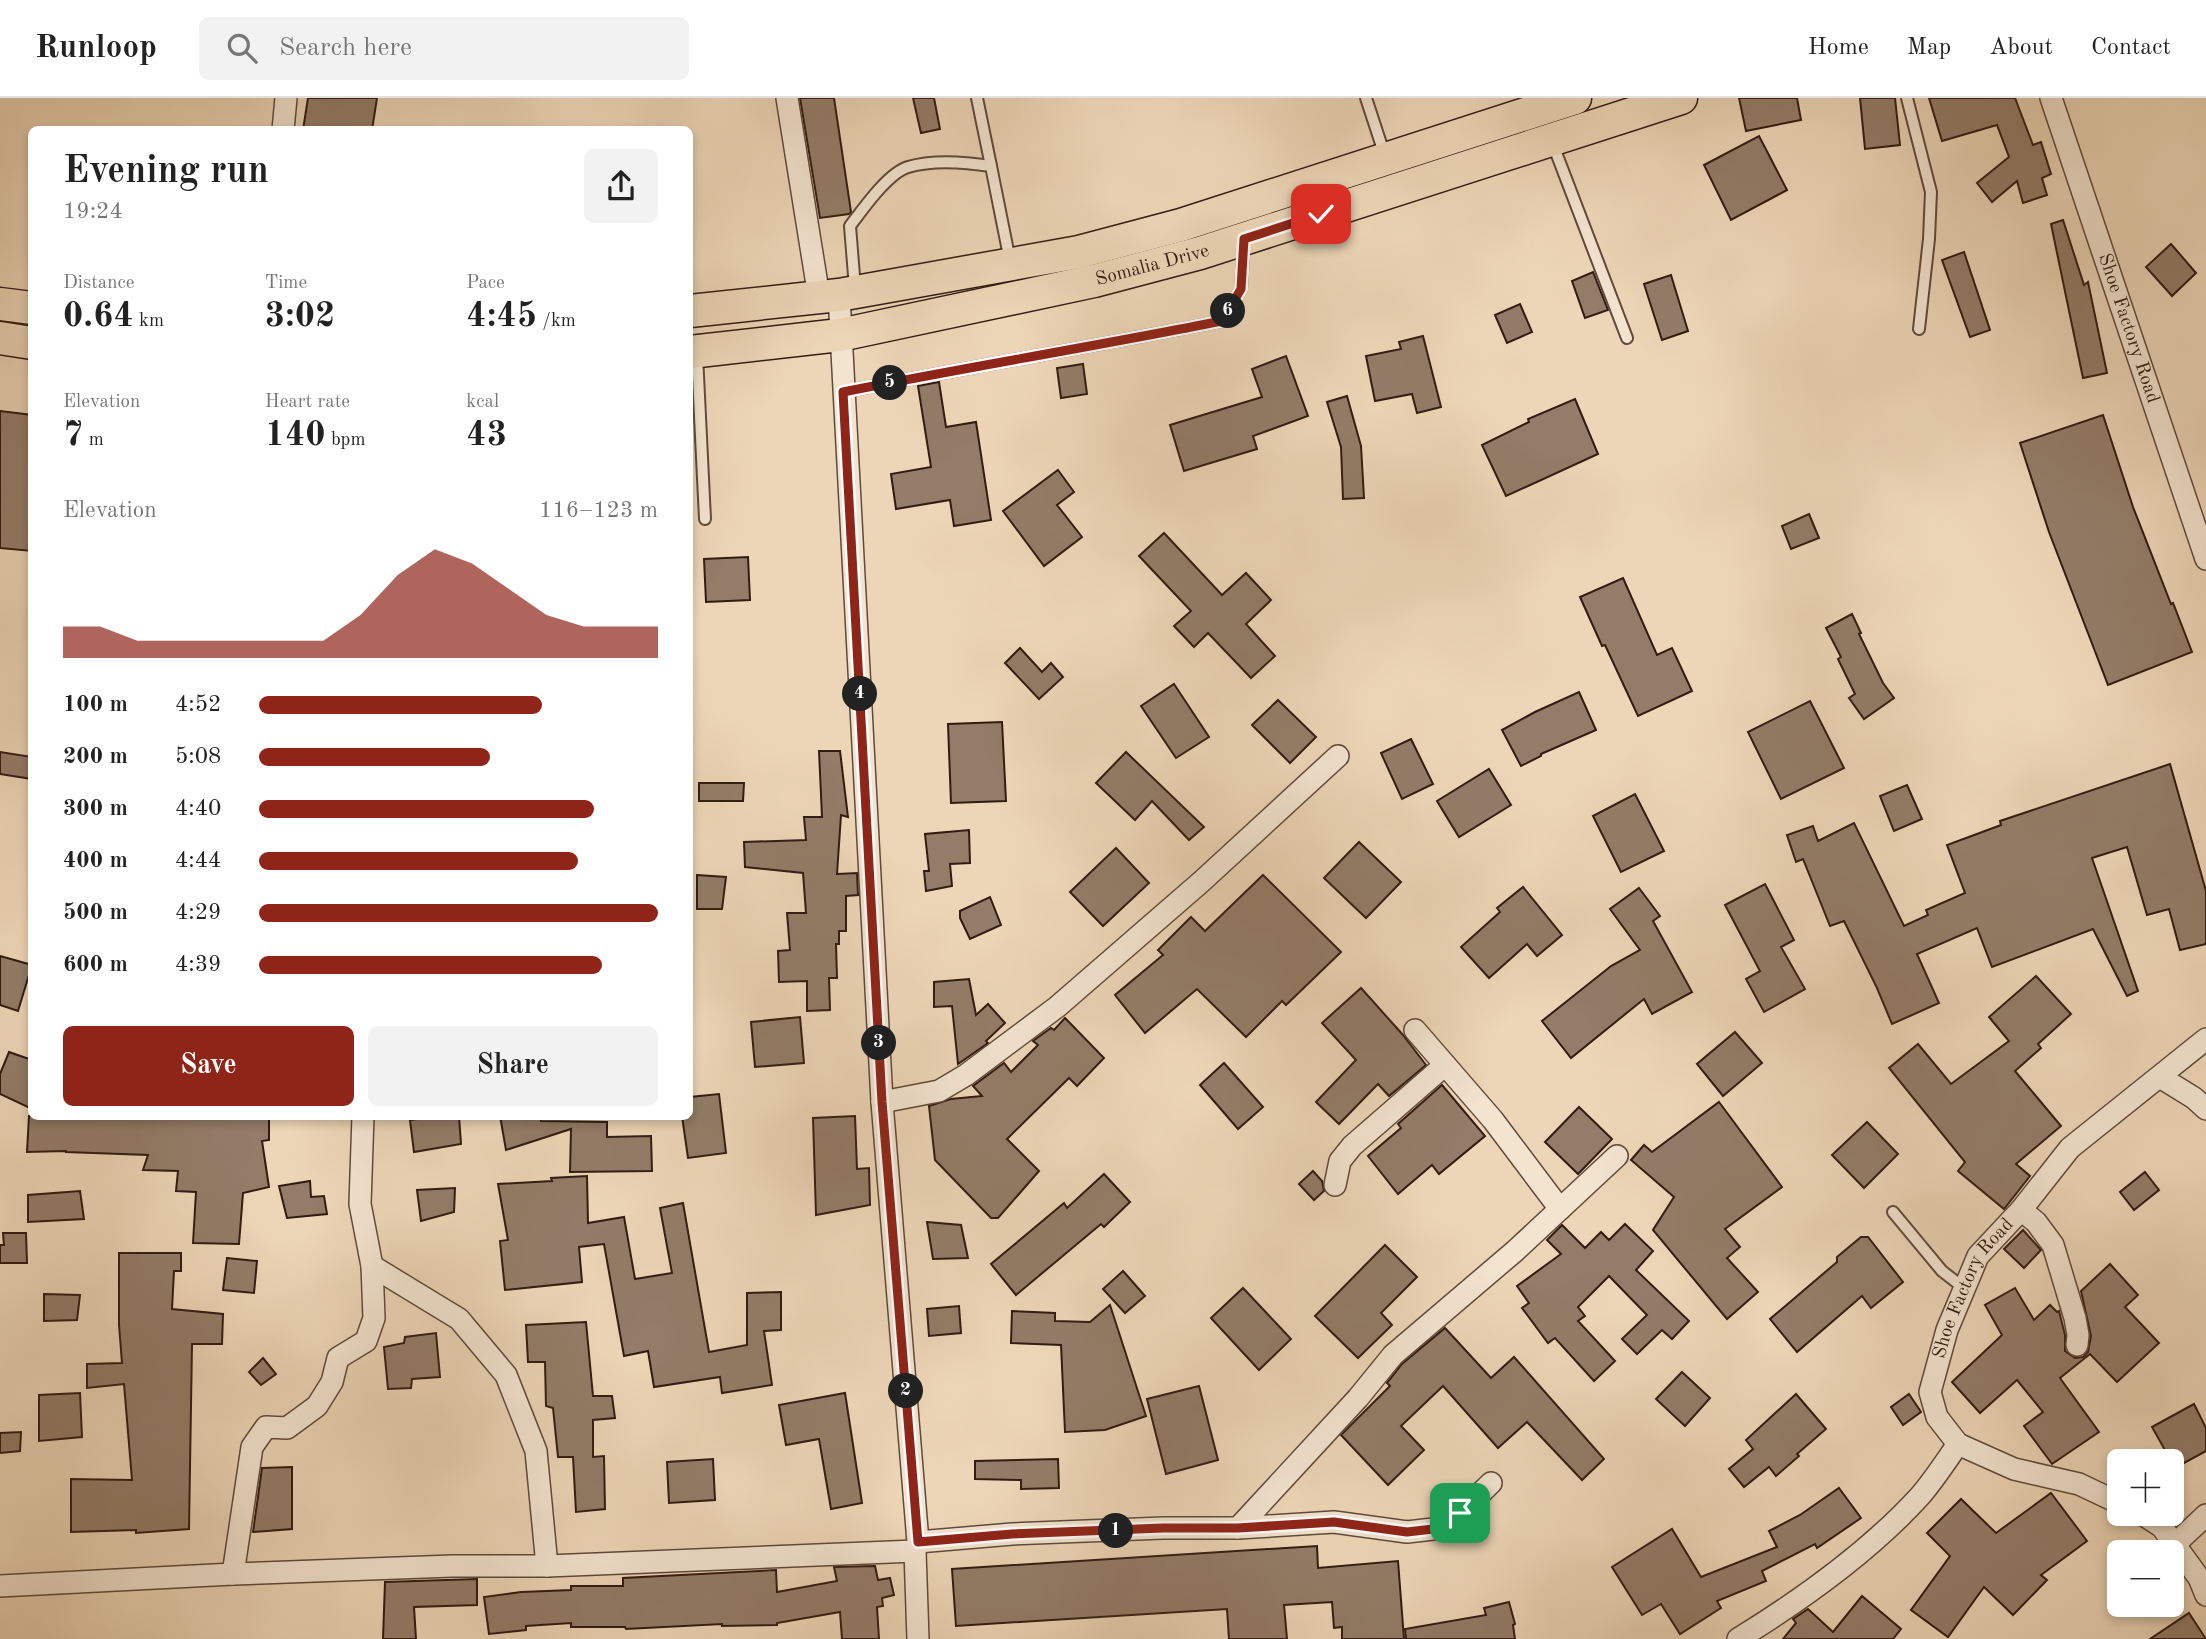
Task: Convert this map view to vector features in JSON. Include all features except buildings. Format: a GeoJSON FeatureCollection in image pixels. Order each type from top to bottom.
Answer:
{"type":"FeatureCollection","features":[{"type":"Feature","properties":{"kind":"main road","name":"Somalia Drive"},"geometry":{"type":"LineString","coordinates":[[693,311],[838,295],[1079,252],[1181,225],[1575,98]]}},
{"type":"Feature","properties":{"kind":"main road","name":"Somalia Drive"},"geometry":{"type":"LineString","coordinates":[[693,352],[840,335],[1094,281],[1200,253],[1681,98]]}},
{"type":"Feature","properties":{"kind":"main road"},"geometry":{"type":"LineString","coordinates":[[0,304],[28,307]]}},
{"type":"Feature","properties":{"kind":"main road"},"geometry":{"type":"LineString","coordinates":[[0,338],[28,342]]}},
{"type":"Feature","properties":{"kind":"street"},"geometry":{"type":"LineString","coordinates":[[282,126],[286,98]]}},
{"type":"Feature","properties":{"kind":"street"},"geometry":{"type":"LineString","coordinates":[[787,98],[838,295],[882,1102],[917,1547],[918,1639]]}},
{"type":"Feature","properties":{"kind":"street","name":"Shoe Factory Road"},"geometry":{"type":"LineString","coordinates":[[2051,98],[2199,515],[2206,559]]}},
{"type":"Feature","properties":{"kind":"street"},"geometry":{"type":"LineString","coordinates":[[882,1102],[939,1091],[966,1075],[1057,1007],[1201,882],[1338,756]]}},
{"type":"Feature","properties":{"kind":"street"},"geometry":{"type":"LineString","coordinates":[[1415,1030],[1493,1120],[1560,1209]]}},
{"type":"Feature","properties":{"kind":"street","name":"Shoe Factory Road"},"geometry":{"type":"LineString","coordinates":[[2107,1497],[2079,1484],[2014,1469],[1958,1444],[1937,1417],[1930,1392],[1947,1330],[1978,1256],[2021,1210],[2070,1148],[2206,1039]]}},
{"type":"Feature","properties":{"kind":"street"},"geometry":{"type":"LineString","coordinates":[[1335,1185],[1340,1161],[1352,1146],[1445,1065]]}},
{"type":"Feature","properties":{"kind":"street"},"geometry":{"type":"LineString","coordinates":[[2160,1077],[2194,1098],[2206,1110]]}},
{"type":"Feature","properties":{"kind":"street"},"geometry":{"type":"LineString","coordinates":[[233,1573],[252,1447],[266,1427],[287,1428],[317,1406],[332,1382],[338,1359],[366,1342],[374,1318],[372,1266],[360,1204],[363,1120]]}},
{"type":"Feature","properties":{"kind":"street"},"geometry":{"type":"LineString","coordinates":[[1238,1528],[1358,1398],[1393,1354],[1515,1251],[1617,1156]]}},
{"type":"Feature","properties":{"kind":"street"},"geometry":{"type":"LineString","coordinates":[[2021,1210],[2036,1222],[2053,1245],[2075,1318],[2077,1345]]}},
{"type":"Feature","properties":{"kind":"street"},"geometry":{"type":"LineString","coordinates":[[372,1266],[458,1319],[506,1375],[536,1451],[547,1566]]}},
{"type":"Feature","properties":{"kind":"street"},"geometry":{"type":"LineString","coordinates":[[1738,1639],[1834,1574],[1882,1533],[1921,1495],[1958,1444]]}},
{"type":"Feature","properties":{"kind":"street"},"geometry":{"type":"LineString","coordinates":[[0,1586],[233,1573],[452,1566],[547,1566],[917,1547],[1012,1534],[1163,1528],[1238,1528],[1334,1522],[1407,1532],[1433,1529],[1460,1513],[1491,1483]]}},
{"type":"Feature","properties":{"kind":"street"},"geometry":{"type":"LineString","coordinates":[[2179,1540],[2206,1515]]}},
{"type":"Feature","properties":{"kind":"street"},"geometry":{"type":"LineString","coordinates":[[2160,1526],[2172,1540]]}},
{"type":"Feature","properties":{"kind":"street"},"geometry":{"type":"LineString","coordinates":[[2184,1557],[2199,1578],[2206,1595]]}},
{"type":"Feature","properties":{"kind":"lane"},"geometry":{"type":"LineString","coordinates":[[977,98],[1010,264]]}},
{"type":"Feature","properties":{"kind":"lane"},"geometry":{"type":"LineString","coordinates":[[1366,98],[1386,159]]}},
{"type":"Feature","properties":{"kind":"lane"},"geometry":{"type":"LineString","coordinates":[[1908,98],[1931,192],[1929,239],[1919,329]]}},
{"type":"Feature","properties":{"kind":"lane"},"geometry":{"type":"LineString","coordinates":[[1552,139],[1627,338]]}},
{"type":"Feature","properties":{"kind":"lane"},"geometry":{"type":"LineString","coordinates":[[838,295],[850,226],[878,190],[906,167],[956,161],[991,166]]}},
{"type":"Feature","properties":{"kind":"lane"},"geometry":{"type":"LineString","coordinates":[[843,392],[1222,321],[1241,289],[1244,239]]}},
{"type":"Feature","properties":{"kind":"lane"},"geometry":{"type":"LineString","coordinates":[[693,352],[705,519]]}},
{"type":"Feature","properties":{"kind":"lane"},"geometry":{"type":"LineString","coordinates":[[1893,1212],[1942,1271],[1964,1288]]}},
{"type":"Feature","properties":{"kind":"route"},"geometry":{"type":"LineString","coordinates":[[1321,214],[1244,239],[1241,289],[1222,321],[843,392],[882,1102],[918,1542],[1012,1534],[1238,1528],[1334,1522],[1407,1532],[1433,1529],[1460,1513]]}}]}
